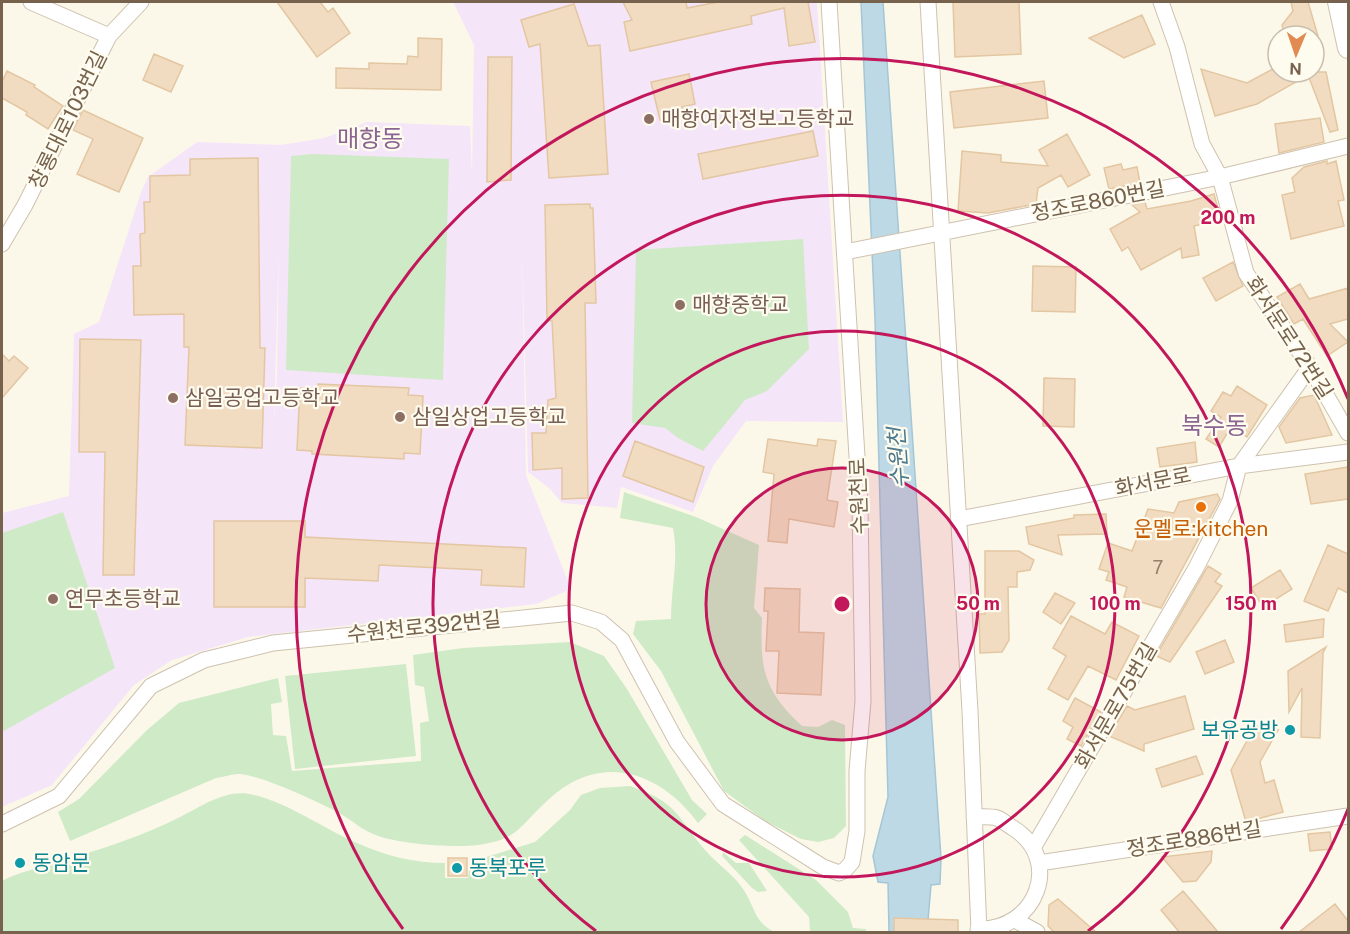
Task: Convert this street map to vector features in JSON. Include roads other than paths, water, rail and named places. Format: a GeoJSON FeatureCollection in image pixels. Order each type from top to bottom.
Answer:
{"type":"FeatureCollection","features":[{"type":"Feature","properties":{"kind":"street"},"geometry":{"type":"LineString","coordinates":[[31,2],[110,36]]}},
{"type":"Feature","properties":{"kind":"street","name":"창룡대로103번길"},"geometry":{"type":"LineString","coordinates":[[2,244],[25,205],[110,36],[141,2]]}},
{"type":"Feature","properties":{"kind":"street","name":"수원천로"},"geometry":{"type":"LineString","coordinates":[[743,819],[831,871],[845,870],[852,862],[857,831],[862,666],[860,505],[849,252],[829,2]]}},
{"type":"Feature","properties":{"kind":"street"},"geometry":{"type":"LineString","coordinates":[[928,2],[940,233],[959,519],[978,931],[1018,926],[1037,933]]}},
{"type":"Feature","properties":{"kind":"street","name":"화서문로72번길"},"geometry":{"type":"LineString","coordinates":[[1161,2],[1177,47],[1202,144],[1220,177],[1246,273],[1310,367],[1348,433]]}},
{"type":"Feature","properties":{"kind":"street"},"geometry":{"type":"LineString","coordinates":[[1338,2],[1348,48]]}},
{"type":"Feature","properties":{"kind":"street","name":"정조로860번길"},"geometry":{"type":"LineString","coordinates":[[849,252],[1220,177],[1348,146]]}},
{"type":"Feature","properties":{"kind":"street"},"geometry":{"type":"LineString","coordinates":[[1239,466],[1310,367]]}},
{"type":"Feature","properties":{"kind":"street","name":"화서문로"},"geometry":{"type":"LineString","coordinates":[[959,519],[1239,466],[1348,452]]}},
{"type":"Feature","properties":{"kind":"street","name":"화서문로75번길"},"geometry":{"type":"LineString","coordinates":[[1033,848],[1196,568],[1230,501],[1239,466]]}},
{"type":"Feature","properties":{"kind":"street","name":"수원천로392번길"},"geometry":{"type":"LineString","coordinates":[[2,824],[59,796],[151,686],[204,660],[273,643],[572,613],[601,622],[622,640],[677,742],[723,804],[743,819]]}},
{"type":"Feature","properties":{"kind":"street","name":"정조로886번길"},"geometry":{"type":"LineString","coordinates":[[1039,862],[1348,816]]}},
{"type":"Feature","properties":{"kind":"street"},"geometry":{"type":"LineString","coordinates":[[974,817],[998,818],[1020,833],[1033,848],[1039,862],[1032,903],[1018,926]]}},
{"type":"Feature","properties":{"kind":"water","name":"수원천"},"geometry":{"type":"Polygon","coordinates":[[[861,2],[883,2],[941,858],[940,884],[931,885],[927,932],[889,932],[888,883],[878,882],[873,856],[888,797],[875,319],[861,2]]]}},
{"type":"Feature","properties":{"kind":"place","name":"매향여자정보고등학교"},"geometry":{"type":"Point","coordinates":[649,119]}},
{"type":"Feature","properties":{"kind":"place","name":"매향중학교"},"geometry":{"type":"Point","coordinates":[680,305]}},
{"type":"Feature","properties":{"kind":"place","name":"삼일공업고등학교"},"geometry":{"type":"Point","coordinates":[173,398]}},
{"type":"Feature","properties":{"kind":"place","name":"삼일상업고등학교"},"geometry":{"type":"Point","coordinates":[400,417]}},
{"type":"Feature","properties":{"kind":"place","name":"운멜로:kitchen"},"geometry":{"type":"Point","coordinates":[1201,507]}},
{"type":"Feature","properties":{"kind":"place","name":"연무초등학교"},"geometry":{"type":"Point","coordinates":[53,599]}},
{"type":"Feature","properties":{"kind":"place","name":"보유공방"},"geometry":{"type":"Point","coordinates":[1290,730]}},
{"type":"Feature","properties":{"kind":"place","name":"동암문"},"geometry":{"type":"Point","coordinates":[20,863]}},
{"type":"Feature","properties":{"kind":"place","name":"동북포루"},"geometry":{"type":"Point","coordinates":[457,868]}},
{"type":"Feature","properties":{"kind":"district","name":"매향동"},"geometry":{"type":"Point","coordinates":[370,139]}},
{"type":"Feature","properties":{"kind":"district","name":"북수동"},"geometry":{"type":"Point","coordinates":[1214,426]}}]}
